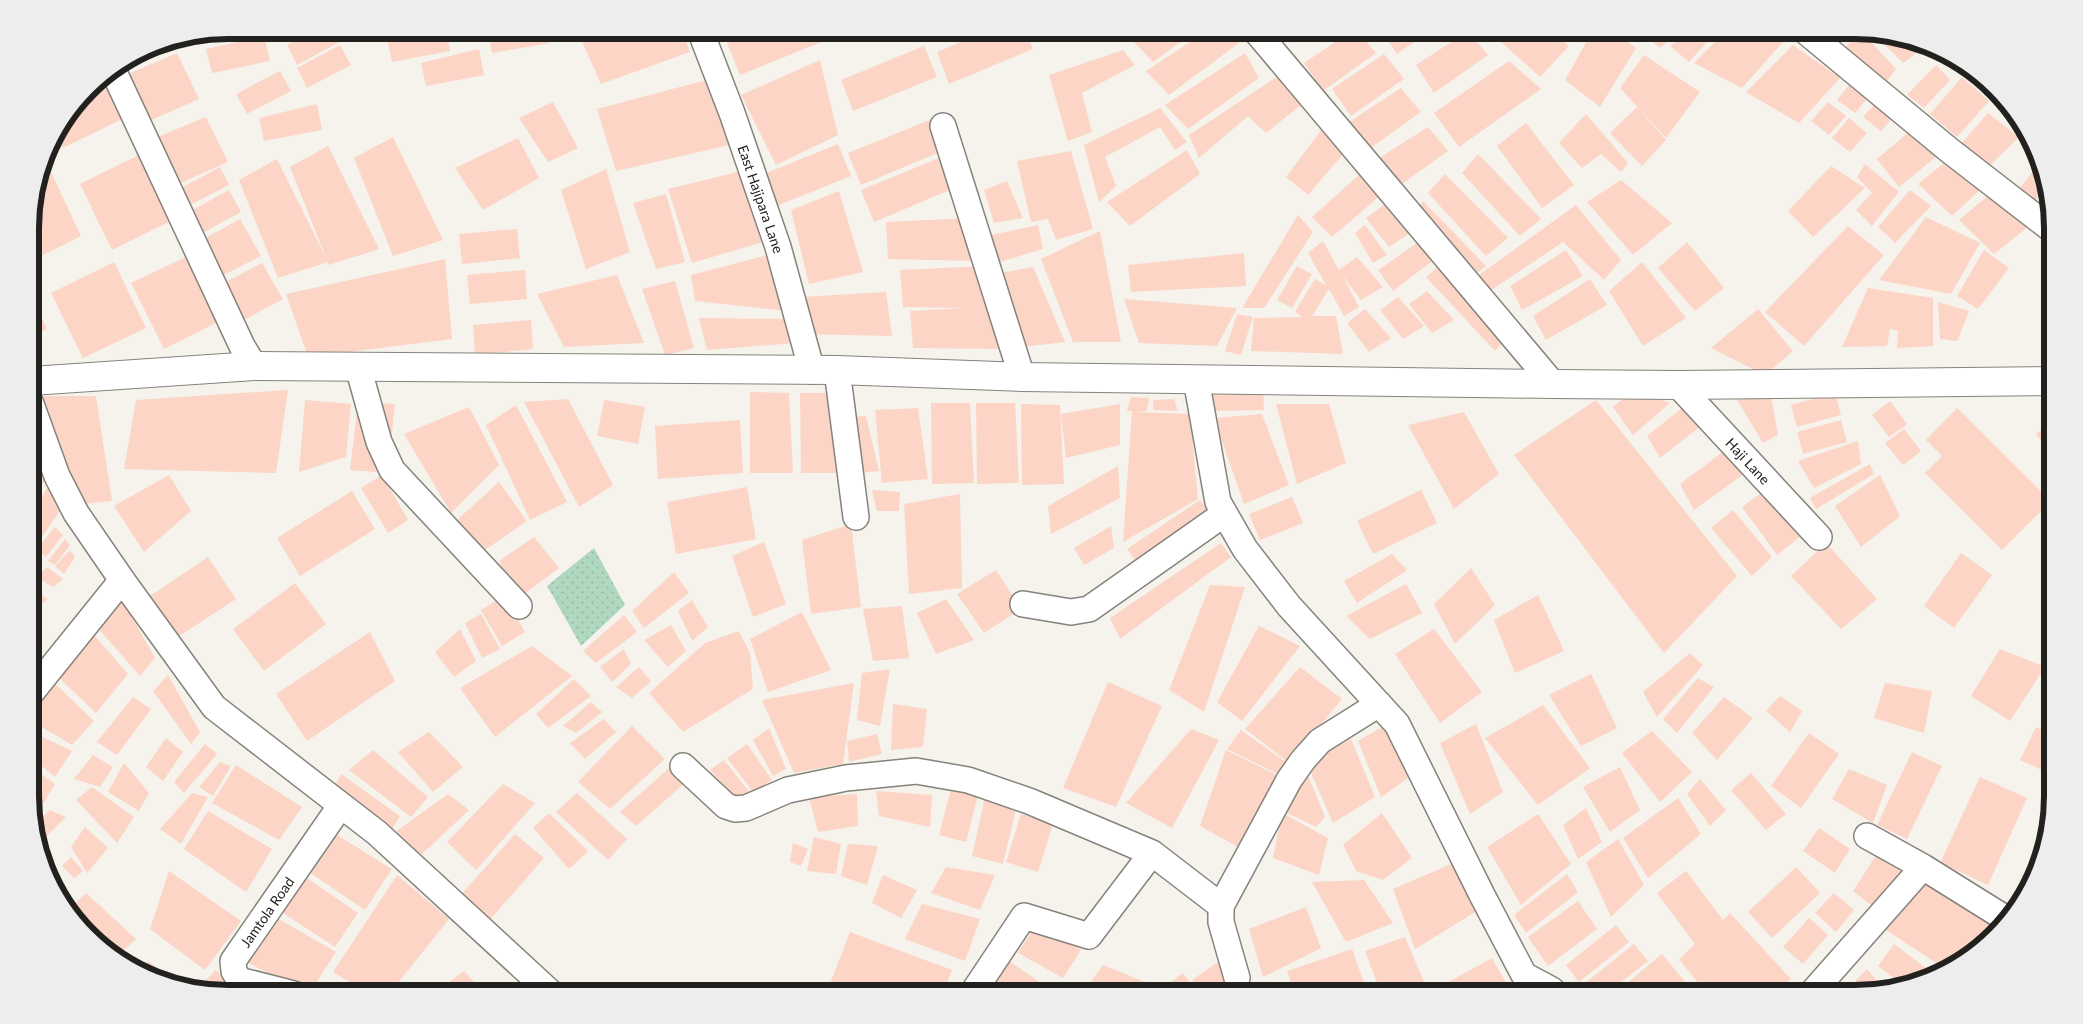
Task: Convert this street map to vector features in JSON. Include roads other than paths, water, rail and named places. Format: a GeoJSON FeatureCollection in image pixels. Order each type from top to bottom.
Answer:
{"type":"FeatureCollection","features":[{"type":"Feature","properties":{"kind":"street","name":"East Hajipara Lane"},"geometry":{"type":"LineString","coordinates":[[703,39],[732,113],[778,247],[824,371],[856,517]]}},
{"type":"Feature","properties":{"kind":"street"},"geometry":{"type":"LineString","coordinates":[[1263,39],[1553,384]]}},
{"type":"Feature","properties":{"kind":"street"},"geometry":{"type":"LineString","coordinates":[[1815,39],[1949,150],[2044,224]]}},
{"type":"Feature","properties":{"kind":"street"},"geometry":{"type":"LineString","coordinates":[[115,77],[242,346],[254,366]]}},
{"type":"Feature","properties":{"kind":"street"},"geometry":{"type":"LineString","coordinates":[[943,126],[1022,377]]}},
{"type":"Feature","properties":{"kind":"street"},"geometry":{"type":"LineString","coordinates":[[39,380],[254,366],[824,371],[1022,377],[1553,384],[1678,385],[2044,381]]}},
{"type":"Feature","properties":{"kind":"street"},"geometry":{"type":"LineString","coordinates":[[358,367],[379,442],[392,470],[519,606]]}},
{"type":"Feature","properties":{"kind":"street"},"geometry":{"type":"LineString","coordinates":[[1196,379],[1218,502],[1224,514],[1245,549],[1289,606],[1397,724],[1524,975],[1543,985]]}},
{"type":"Feature","properties":{"kind":"street","name":"Haji Lane"},"geometry":{"type":"LineString","coordinates":[[1678,385],[1819,537]]}},
{"type":"Feature","properties":{"kind":"street"},"geometry":{"type":"LineString","coordinates":[[39,427],[56,476],[76,513],[214,707],[377,833],[542,985]]}},
{"type":"Feature","properties":{"kind":"street"},"geometry":{"type":"LineString","coordinates":[[1023,604],[1071,612],[1089,609],[1224,514]]}},
{"type":"Feature","properties":{"kind":"street"},"geometry":{"type":"LineString","coordinates":[[39,684],[122,580]]}},
{"type":"Feature","properties":{"kind":"street"},"geometry":{"type":"LineString","coordinates":[[1237,978],[1222,922],[1221,906],[1289,780],[1303,760],[1320,741],[1379,704]]}},
{"type":"Feature","properties":{"kind":"street"},"geometry":{"type":"LineString","coordinates":[[682,766],[726,806],[735,809],[746,808],[788,790],[846,778],[916,771],[968,780],[1028,801],[1152,853],[1221,906]]}},
{"type":"Feature","properties":{"kind":"street","name":"Jamtola Road"},"geometry":{"type":"LineString","coordinates":[[259,985],[239,980],[234,971],[233,962],[341,805]]}},
{"type":"Feature","properties":{"kind":"street"},"geometry":{"type":"LineString","coordinates":[[1867,836],[1923,867],[2001,916]]}},
{"type":"Feature","properties":{"kind":"street"},"geometry":{"type":"LineString","coordinates":[[978,985],[1024,916],[1089,936],[1152,853]]}},
{"type":"Feature","properties":{"kind":"street"},"geometry":{"type":"LineString","coordinates":[[1819,985],[1923,867]]}}]}
